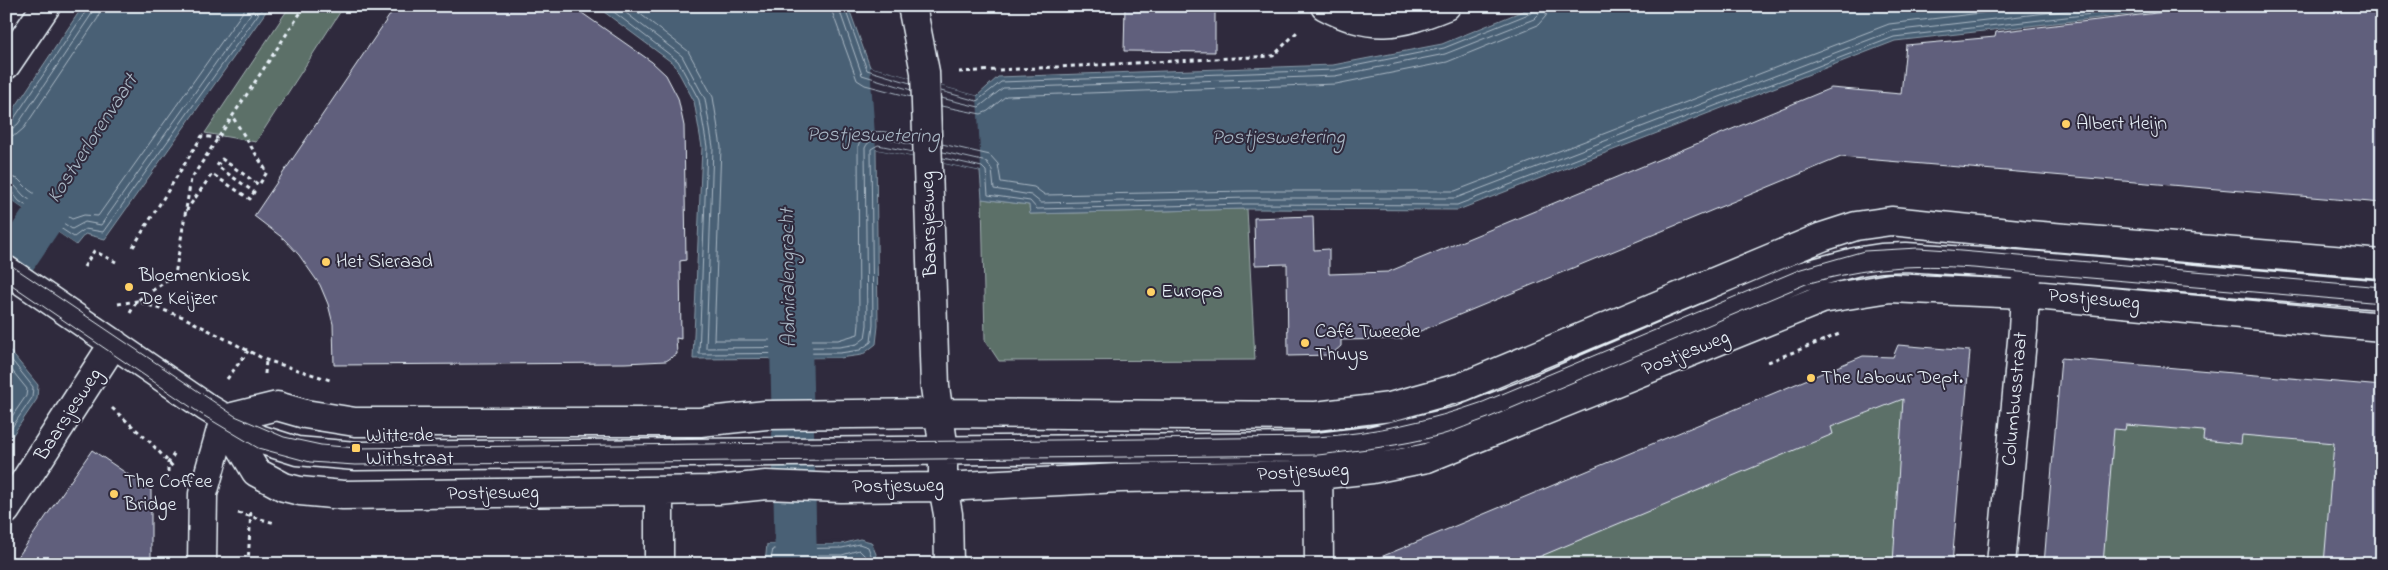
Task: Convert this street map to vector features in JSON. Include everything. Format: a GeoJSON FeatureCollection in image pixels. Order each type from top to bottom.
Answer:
{"type":"FeatureCollection","features":[{"type":"Feature","properties":{"kind":"street"},"geometry":{"type":"LineString","coordinates":[[6,65],[46,6]]}},
{"type":"Feature","properties":{"kind":"street","name":"Baarsjesweg"},"geometry":{"type":"LineString","coordinates":[[912,6],[923,59],[925,83],[936,387],[942,446]]}},
{"type":"Feature","properties":{"kind":"street"},"geometry":{"type":"LineString","coordinates":[[1325,6],[1348,19],[1379,23],[1412,20],[1446,6]]}},
{"type":"Feature","properties":{"kind":"street"},"geometry":{"type":"LineString","coordinates":[[202,564],[203,494],[224,419],[277,406],[305,414],[355,422],[700,422],[766,415],[938,413],[1316,416],[1390,407],[1462,387],[1822,237],[1856,226],[1891,221],[2029,235],[2382,264]]}},
{"type":"Feature","properties":{"kind":"street","name":"Columbusstraat"},"geometry":{"type":"LineString","coordinates":[[2001,564],[2023,330],[2023,294],[2029,235]]}},
{"type":"Feature","properties":{"kind":"street","name":"Postjesweg"},"geometry":{"type":"LineString","coordinates":[[6,270],[224,419],[259,439],[297,451],[356,456],[841,451],[942,446],[1318,447],[1370,441],[1462,420],[1803,276],[1855,262],[1881,258],[1906,257],[2027,265],[2382,295]]}},
{"type":"Feature","properties":{"kind":"street","name":"Postjesweg"},"geometry":{"type":"LineString","coordinates":[[224,419],[256,472],[284,487],[300,491],[343,495],[659,492],[718,490],[766,485],[841,488],[943,487],[1120,478],[1318,475],[1372,469],[1427,458],[1822,299],[1890,288],[2023,294],[2382,327]]}},
{"type":"Feature","properties":{"kind":"street","name":"Baarsjesweg"},"geometry":{"type":"LineString","coordinates":[[6,510],[114,343]]}},
{"type":"Feature","properties":{"kind":"street"},"geometry":{"type":"LineString","coordinates":[[1316,416],[1319,564]]}},
{"type":"Feature","properties":{"kind":"street"},"geometry":{"type":"LineString","coordinates":[[942,446],[943,487],[948,514],[949,564]]}},
{"type":"Feature","properties":{"kind":"street"},"geometry":{"type":"LineString","coordinates":[[659,492],[659,564]]}},
{"type":"Feature","properties":{"kind":"path"},"geometry":{"type":"LineString","coordinates":[[70,314],[137,301],[174,275],[191,179],[305,6]]}},
{"type":"Feature","properties":{"kind":"path"},"geometry":{"type":"LineString","coordinates":[[977,72],[1273,56],[1301,28]]}},
{"type":"Feature","properties":{"kind":"path"},"geometry":{"type":"LineString","coordinates":[[185,213],[212,174],[250,199],[254,192],[217,166],[222,159],[259,185],[267,172],[232,116]]}},
{"type":"Feature","properties":{"kind":"path"},"geometry":{"type":"LineString","coordinates":[[133,247],[202,136],[218,138]]}},
{"type":"Feature","properties":{"kind":"path"},"geometry":{"type":"LineString","coordinates":[[84,267],[94,251],[116,262]]}},
{"type":"Feature","properties":{"kind":"path"},"geometry":{"type":"LineString","coordinates":[[114,343],[137,301]]}},
{"type":"Feature","properties":{"kind":"path"},"geometry":{"type":"LineString","coordinates":[[137,301],[183,317],[266,360],[336,382]]}},
{"type":"Feature","properties":{"kind":"path"},"geometry":{"type":"LineString","coordinates":[[1760,365],[1844,333]]}},
{"type":"Feature","properties":{"kind":"path"},"geometry":{"type":"LineString","coordinates":[[248,558],[248,564]]}},
{"type":"Feature","properties":{"kind":"green space"},"geometry":{"type":"Polygon","coordinates":[[[290,6],[344,6],[256,142],[205,133],[290,6]]]}},
{"type":"Feature","properties":{"kind":"green space"},"geometry":{"type":"Polygon","coordinates":[[[982,199],[1029,205],[1030,214],[1247,209],[1255,360],[999,361],[985,340],[982,199]]]}},
{"type":"Feature","properties":{"kind":"green space"},"geometry":{"type":"Polygon","coordinates":[[[1883,390],[1918,392],[1906,564],[1491,564],[1883,390]]]}},
{"type":"Feature","properties":{"kind":"green space"},"geometry":{"type":"Polygon","coordinates":[[[2082,403],[2371,418],[2356,564],[2072,564],[2082,403]]]}},
{"type":"Feature","properties":{"kind":"water"},"geometry":{"type":"Polygon","coordinates":[[[83,6],[270,6],[105,239],[85,234],[76,245],[16,204],[6,193],[6,121],[83,6]]]}},
{"type":"Feature","properties":{"kind":"water","name":"Postjeswetering"},"geometry":{"type":"Polygon","coordinates":[[[596,6],[848,6],[870,67],[977,96],[998,77],[1333,65],[1442,44],[1535,6],[2206,6],[1895,41],[1458,210],[1247,209],[1030,214],[1029,205],[982,199],[980,171],[876,149],[878,326],[876,344],[862,355],[840,358],[693,359],[702,147],[694,101],[674,64],[596,6]]]}},
{"type":"Feature","properties":{"kind":"water"},"geometry":{"type":"Polygon","coordinates":[[[6,346],[38,385],[37,399],[6,445],[6,346]]]}},
{"type":"Feature","properties":{"kind":"water"},"geometry":{"type":"Polygon","coordinates":[[[860,539],[871,542],[876,554],[876,564],[765,564],[767,544],[842,544],[860,539]]]}},
{"type":"Feature","properties":{"kind":"pier"},"geometry":{"type":"Polygon","coordinates":[[[870,67],[977,96],[981,171],[876,149],[870,67]]]}},
{"type":"Feature","properties":{"kind":"pier"},"geometry":{"type":"Polygon","coordinates":[[[16,204],[76,245],[75,247],[14,206],[16,204]]]}},
{"type":"Feature","properties":{"kind":"pier"},"geometry":{"type":"Polygon","coordinates":[[[840,358],[840,361],[766,361],[766,359],[840,358]]]}},
{"type":"Feature","properties":{"kind":"pier"},"geometry":{"type":"Polygon","coordinates":[[[767,541],[842,541],[842,544],[767,544],[767,541]]]}},
{"type":"Feature","properties":{"kind":"building"},"geometry":{"type":"Polygon","coordinates":[[[396,6],[572,6],[652,62],[666,75],[678,98],[684,126],[686,260],[680,261],[681,339],[676,338],[677,354],[666,361],[625,363],[334,365],[333,324],[328,304],[320,285],[299,255],[284,239],[254,216],[396,6]]]}},
{"type":"Feature","properties":{"kind":"building"},"geometry":{"type":"Polygon","coordinates":[[[1125,6],[1215,6],[1215,52],[1124,51],[1125,6]]]}},
{"type":"Feature","properties":{"kind":"building"},"geometry":{"type":"Polygon","coordinates":[[[2216,6],[2382,6],[2382,203],[1841,157],[1401,339],[1341,340],[1341,346],[1331,355],[1288,356],[1287,264],[1255,265],[1254,218],[1313,216],[1314,250],[1329,249],[1329,274],[1388,272],[1831,88],[1901,94],[1906,45],[1995,37],[1996,32],[2216,6]]]}},
{"type":"Feature","properties":{"kind":"building"},"geometry":{"type":"Polygon","coordinates":[[[1898,345],[1970,351],[1952,564],[1893,564],[1903,399],[1831,427],[1833,434],[1522,564],[1364,564],[1863,356],[1893,357],[1898,345]]]}},
{"type":"Feature","properties":{"kind":"building"},"geometry":{"type":"Polygon","coordinates":[[[2061,358],[2382,386],[2382,564],[2324,564],[2334,443],[2242,435],[2241,444],[2203,440],[2204,431],[2126,425],[2125,430],[2114,429],[2103,564],[2044,564],[2061,358]]]}},
{"type":"Feature","properties":{"kind":"building"},"geometry":{"type":"Polygon","coordinates":[[[92,450],[151,490],[151,564],[13,564],[92,450]]]}},
{"type":"Feature","properties":{"kind":"waterway","name":"Kostverlorenvaart"},"geometry":{"type":"LineString","coordinates":[[6,272],[73,173]]}},
{"type":"Feature","properties":{"kind":"waterway","name":"Admiralengracht"},"geometry":{"type":"LineString","coordinates":[[790,299],[796,564]]}},
{"type":"Feature","properties":{"kind":"tram line"},"geometry":{"type":"LineString","coordinates":[[6,262],[235,416],[284,437],[321,445],[356,448],[1317,437],[1360,433],[1442,415],[1483,402],[1801,269],[1864,251],[1918,248],[1949,250],[2382,287]]}},
{"type":"Feature","properties":{"kind":"tram line"},"geometry":{"type":"LineString","coordinates":[[6,281],[201,414],[258,448],[310,462],[355,465],[1318,455],[1365,449],[1426,439],[1459,429],[1806,284],[1869,270],[1889,268],[1929,266],[1973,268],[2382,303]]}},
{"type":"Feature","properties":{"kind":"place","name":"Albert Heijn"},"geometry":{"type":"Point","coordinates":[2066,124]}},
{"type":"Feature","properties":{"kind":"place","name":"Het Sieraad"},"geometry":{"type":"Point","coordinates":[326,262]}},
{"type":"Feature","properties":{"kind":"place","name":"Bloemenkiosk De Keijzer"},"geometry":{"type":"Point","coordinates":[129,287]}},
{"type":"Feature","properties":{"kind":"place","name":"Europa"},"geometry":{"type":"Point","coordinates":[1151,292]}},
{"type":"Feature","properties":{"kind":"place","name":"Café Tweede Thuys"},"geometry":{"type":"Point","coordinates":[1305,343]}},
{"type":"Feature","properties":{"kind":"place","name":"The Labour Dept."},"geometry":{"type":"Point","coordinates":[1811,378]}},
{"type":"Feature","properties":{"kind":"place","name":"Witte de Withstraat"},"geometry":{"type":"Point","coordinates":[356,448]}},
{"type":"Feature","properties":{"kind":"place","name":"The Coffee Bridge"},"geometry":{"type":"Point","coordinates":[114,494]}}]}
